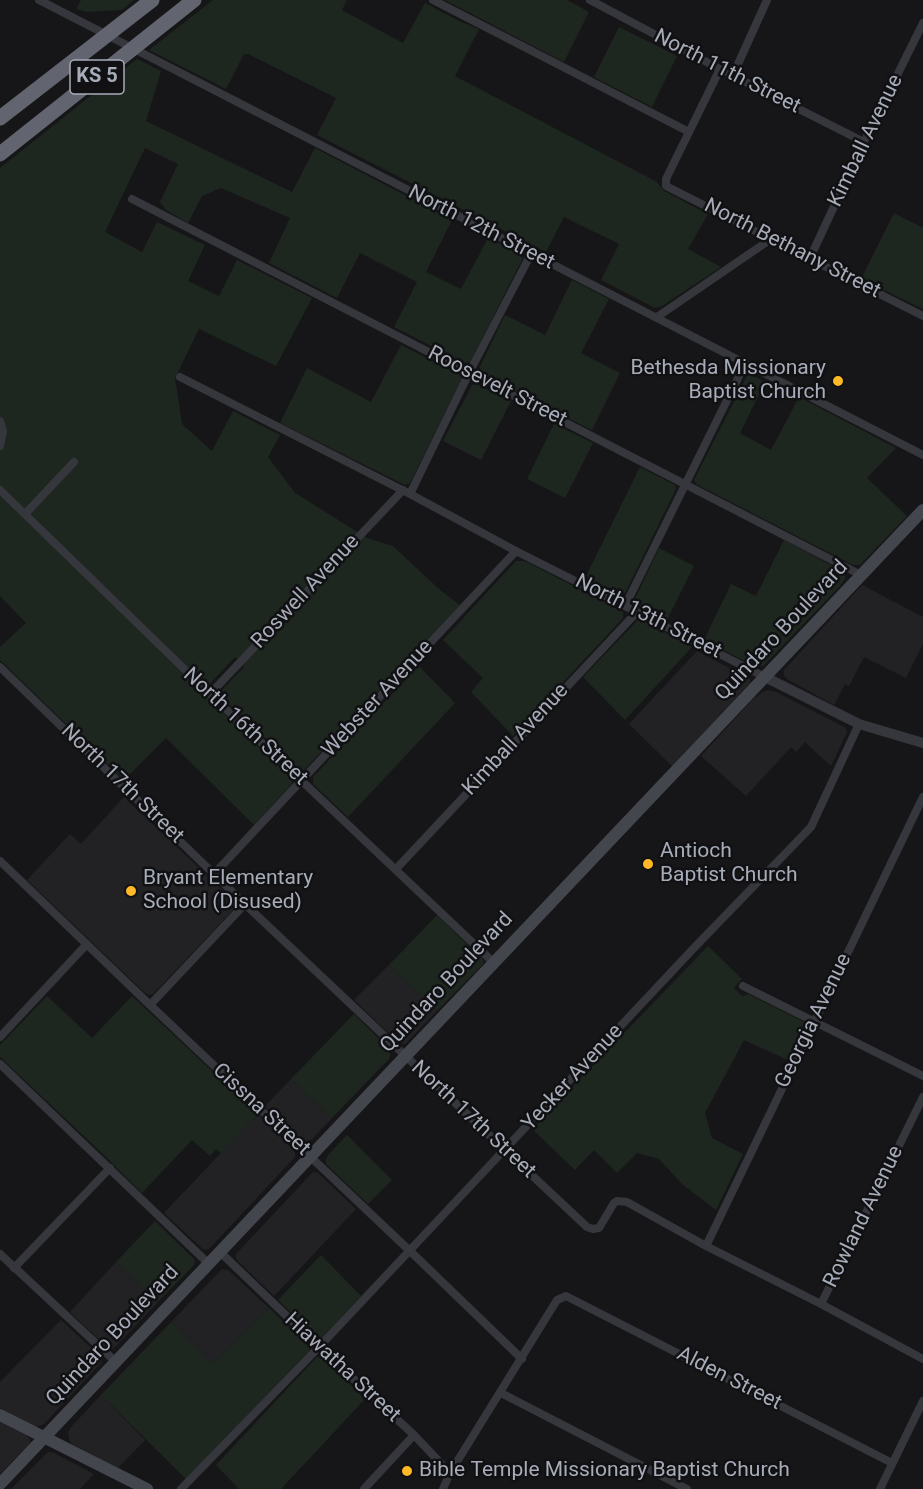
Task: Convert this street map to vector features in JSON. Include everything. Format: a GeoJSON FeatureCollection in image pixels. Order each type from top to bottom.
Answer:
{"type":"FeatureCollection","features":[{"type":"Feature","properties":{"kind":"highway","name":"KS 5"},"geometry":{"type":"LineString","coordinates":[[0,118],[152,0]]}},
{"type":"Feature","properties":{"kind":"highway","name":"KS 5"},"geometry":{"type":"LineString","coordinates":[[0,154],[194,0]]}},
{"type":"Feature","properties":{"kind":"main road","name":"Quindaro Boulevard"},"geometry":{"type":"LineString","coordinates":[[0,1484],[923,510]]}},
{"type":"Feature","properties":{"kind":"main road"},"geometry":{"type":"LineString","coordinates":[[0,1415],[147,1489]]}},
{"type":"Feature","properties":{"kind":"street","name":"North 12th Street"},"geometry":{"type":"LineString","coordinates":[[39,0],[923,455]]}},
{"type":"Feature","properties":{"kind":"street"},"geometry":{"type":"LineString","coordinates":[[433,0],[689,132],[720,69]]}},
{"type":"Feature","properties":{"kind":"street","name":"North 11th Street"},"geometry":{"type":"LineString","coordinates":[[590,0],[864,142]]}},
{"type":"Feature","properties":{"kind":"street"},"geometry":{"type":"LineString","coordinates":[[733,75],[767,0]]}},
{"type":"Feature","properties":{"kind":"street","name":"Kimball Avenue"},"geometry":{"type":"LineString","coordinates":[[810,258],[864,142],[921,34],[923,23]]}},
{"type":"Feature","properties":{"kind":"street","name":"North Bethany Street"},"geometry":{"type":"LineString","coordinates":[[689,132],[666,179],[666,186],[923,316]]}},
{"type":"Feature","properties":{"kind":"street","name":"Roosevelt Street"},"geometry":{"type":"LineString","coordinates":[[132,199],[861,575]]}},
{"type":"Feature","properties":{"kind":"street"},"geometry":{"type":"LineString","coordinates":[[657,317],[771,239]]}},
{"type":"Feature","properties":{"kind":"street","name":"Roswell Avenue"},"geometry":{"type":"LineString","coordinates":[[210,694],[406,492],[531,254]]}},
{"type":"Feature","properties":{"kind":"street"},"geometry":{"type":"LineString","coordinates":[[626,606],[745,364]]}},
{"type":"Feature","properties":{"kind":"street","name":"North 13th Street"},"geometry":{"type":"LineString","coordinates":[[180,377],[406,492],[516,551],[859,724],[923,743]]}},
{"type":"Feature","properties":{"kind":"street"},"geometry":{"type":"LineString","coordinates":[[0,422],[3,431],[0,446]]}},
{"type":"Feature","properties":{"kind":"street"},"geometry":{"type":"LineString","coordinates":[[26,513],[74,462]]}},
{"type":"Feature","properties":{"kind":"street","name":"North 16th Street"},"geometry":{"type":"LineString","coordinates":[[0,489],[210,694],[493,962]]}},
{"type":"Feature","properties":{"kind":"street","name":"Webster Avenue"},"geometry":{"type":"LineString","coordinates":[[214,874],[516,551]]}},
{"type":"Feature","properties":{"kind":"street","name":"Kimball Avenue"},"geometry":{"type":"LineString","coordinates":[[396,869],[637,612]]}},
{"type":"Feature","properties":{"kind":"street","name":"North 17th Street"},"geometry":{"type":"LineString","coordinates":[[0,666],[245,904],[587,1227],[593,1230],[599,1228],[614,1203],[627,1202],[706,1246],[923,1359]]}},
{"type":"Feature","properties":{"kind":"street","name":"Yecker Avenue"},"geometry":{"type":"LineString","coordinates":[[181,1489],[319,1347],[692,950],[811,827],[859,724]]}},
{"type":"Feature","properties":{"kind":"street","name":"Georgia Avenue"},"geometry":{"type":"LineString","coordinates":[[706,1246],[923,797]]}},
{"type":"Feature","properties":{"kind":"street","name":"Cissna Street"},"geometry":{"type":"LineString","coordinates":[[0,861],[522,1359]]}},
{"type":"Feature","properties":{"kind":"street"},"geometry":{"type":"LineString","coordinates":[[150,1005],[245,904]]}},
{"type":"Feature","properties":{"kind":"street"},"geometry":{"type":"LineString","coordinates":[[0,1037],[87,944]]}},
{"type":"Feature","properties":{"kind":"street"},"geometry":{"type":"LineString","coordinates":[[743,986],[923,1076]]}},
{"type":"Feature","properties":{"kind":"street"},"geometry":{"type":"LineString","coordinates":[[0,1064],[209,1264]]}},
{"type":"Feature","properties":{"kind":"street","name":"Rowland Avenue"},"geometry":{"type":"LineString","coordinates":[[821,1304],[923,1097]]}},
{"type":"Feature","properties":{"kind":"street"},"geometry":{"type":"LineString","coordinates":[[14,1268],[110,1168]]}},
{"type":"Feature","properties":{"kind":"street","name":"Hiawatha Street"},"geometry":{"type":"LineString","coordinates":[[220,1252],[414,1435],[450,1473]]}},
{"type":"Feature","properties":{"kind":"street"},"geometry":{"type":"LineString","coordinates":[[0,1254],[116,1362]]}},
{"type":"Feature","properties":{"kind":"street","name":"Alden Street"},"geometry":{"type":"LineString","coordinates":[[522,1359],[557,1300],[566,1296],[892,1463]]}},
{"type":"Feature","properties":{"kind":"street"},"geometry":{"type":"LineString","coordinates":[[443,1489],[450,1473],[522,1359]]}},
{"type":"Feature","properties":{"kind":"street"},"geometry":{"type":"LineString","coordinates":[[501,1393],[687,1489]]}},
{"type":"Feature","properties":{"kind":"street"},"geometry":{"type":"LineString","coordinates":[[880,1489],[923,1401]]}},
{"type":"Feature","properties":{"kind":"street"},"geometry":{"type":"LineString","coordinates":[[364,1489],[414,1435]]}},
{"type":"Feature","properties":{"kind":"shaded area"},"geometry":{"type":"Polygon","coordinates":[[[81,0],[134,0],[122,10],[87,12],[76,9],[81,0]]]}},
{"type":"Feature","properties":{"kind":"shaded area"},"geometry":{"type":"Polygon","coordinates":[[[213,0],[347,0],[342,10],[403,43],[425,3],[479,29],[455,76],[657,182],[664,191],[708,214],[688,249],[721,267],[662,306],[655,308],[601,280],[619,244],[564,217],[546,252],[317,135],[336,98],[248,54],[244,54],[226,89],[149,50],[213,0]]]}},
{"type":"Feature","properties":{"kind":"shaded area"},"geometry":{"type":"Polygon","coordinates":[[[445,0],[567,0],[589,12],[564,62],[445,0]]]}},
{"type":"Feature","properties":{"kind":"shaded area"},"geometry":{"type":"Polygon","coordinates":[[[619,27],[677,56],[652,107],[594,77],[619,27]]]}},
{"type":"Feature","properties":{"kind":"shaded area"},"geometry":{"type":"Polygon","coordinates":[[[137,59],[161,71],[146,121],[292,192],[315,148],[452,220],[426,272],[461,289],[488,238],[521,254],[523,258],[470,362],[465,363],[394,327],[417,282],[360,253],[337,298],[269,263],[290,218],[221,188],[202,196],[188,223],[166,210],[160,202],[178,164],[145,148],[105,232],[142,252],[157,222],[205,245],[188,281],[219,296],[237,260],[312,298],[276,366],[199,329],[175,378],[182,424],[212,451],[233,411],[280,435],[268,457],[295,493],[367,538],[393,546],[440,590],[460,605],[302,772],[220,696],[221,691],[244,667],[235,657],[202,692],[293,780],[254,825],[166,738],[124,780],[0,660],[0,647],[26,623],[0,596],[0,168],[137,59]]]}},
{"type":"Feature","properties":{"kind":"shaded area"},"geometry":{"type":"Polygon","coordinates":[[[894,213],[923,228],[923,309],[861,279],[894,213]]]}},
{"type":"Feature","properties":{"kind":"shaded area"},"geometry":{"type":"Polygon","coordinates":[[[572,280],[609,299],[581,353],[620,373],[592,430],[481,374],[479,369],[505,315],[545,335],[572,280]]]}},
{"type":"Feature","properties":{"kind":"shaded area"},"geometry":{"type":"Polygon","coordinates":[[[401,345],[462,378],[410,483],[405,485],[280,423],[307,368],[371,402],[401,345]]]}},
{"type":"Feature","properties":{"kind":"shaded area"},"geometry":{"type":"Polygon","coordinates":[[[750,374],[765,382],[740,433],[771,450],[799,397],[896,448],[867,478],[907,516],[861,564],[853,565],[696,484],[694,480],[750,374]]]}},
{"type":"Feature","properties":{"kind":"shaded area"},"geometry":{"type":"Polygon","coordinates":[[[476,384],[511,401],[481,460],[443,441],[472,385],[476,384]]]}},
{"type":"Feature","properties":{"kind":"shaded area"},"geometry":{"type":"Polygon","coordinates":[[[554,424],[593,443],[565,498],[527,479],[554,424]]]}},
{"type":"Feature","properties":{"kind":"shaded area"},"geometry":{"type":"Polygon","coordinates":[[[640,467],[675,485],[676,489],[625,593],[621,595],[585,578],[640,467]]]}},
{"type":"Feature","properties":{"kind":"shaded area"},"geometry":{"type":"Polygon","coordinates":[[[784,540],[840,570],[845,574],[845,579],[763,666],[754,666],[704,640],[731,584],[756,596],[784,540]]]}},
{"type":"Feature","properties":{"kind":"shaded area"},"geometry":{"type":"Polygon","coordinates":[[[659,548],[694,566],[666,622],[635,605],[634,601],[659,548]]]}},
{"type":"Feature","properties":{"kind":"shaded area"},"geometry":{"type":"Polygon","coordinates":[[[516,561],[527,562],[623,612],[623,618],[513,736],[471,692],[483,678],[443,640],[516,561]]]}},
{"type":"Feature","properties":{"kind":"shaded area"},"geometry":{"type":"Polygon","coordinates":[[[862,585],[923,617],[923,644],[906,678],[864,657],[849,686],[845,684],[834,705],[787,679],[784,670],[862,585]]]}},
{"type":"Feature","properties":{"kind":"shaded area"},"geometry":{"type":"Polygon","coordinates":[[[642,620],[692,647],[625,720],[583,677],[637,621],[642,620]]]}},
{"type":"Feature","properties":{"kind":"shaded area"},"geometry":{"type":"Polygon","coordinates":[[[697,651],[750,679],[750,683],[672,766],[629,724],[697,651]]]}},
{"type":"Feature","properties":{"kind":"shaded area"},"geometry":{"type":"Polygon","coordinates":[[[419,666],[455,703],[348,817],[313,784],[313,777],[419,666]]]}},
{"type":"Feature","properties":{"kind":"shaded area"},"geometry":{"type":"Polygon","coordinates":[[[768,690],[846,728],[847,732],[831,766],[805,742],[796,752],[791,747],[746,796],[701,756],[752,700],[768,690]]]}},
{"type":"Feature","properties":{"kind":"shaded area","name":"Bryant Elementary School (Disused)"},"geometry":{"type":"Polygon","coordinates":[[[124,797],[235,902],[234,909],[153,994],[149,995],[27,880],[70,834],[81,844],[124,797]]]}},
{"type":"Feature","properties":{"kind":"shaded area"},"geometry":{"type":"Polygon","coordinates":[[[437,915],[484,963],[437,1011],[389,965],[437,915]]]}},
{"type":"Feature","properties":{"kind":"shaded area"},"geometry":{"type":"Polygon","coordinates":[[[708,946],[742,979],[734,988],[742,996],[748,994],[804,1022],[805,1028],[790,1061],[744,1040],[705,1113],[712,1138],[743,1154],[716,1210],[682,1184],[659,1159],[637,1153],[617,1173],[594,1150],[575,1170],[532,1129],[708,946]]]}},
{"type":"Feature","properties":{"kind":"shaded area"},"geometry":{"type":"Polygon","coordinates":[[[389,965],[437,1011],[405,1044],[399,1043],[354,1000],[389,965]]]}},
{"type":"Feature","properties":{"kind":"shaded area"},"geometry":{"type":"Polygon","coordinates":[[[47,996],[92,1038],[132,996],[258,1114],[221,1153],[216,1149],[210,1156],[192,1140],[142,1193],[0,1057],[0,1045],[47,996]]]}},
{"type":"Feature","properties":{"kind":"shaded area"},"geometry":{"type":"Polygon","coordinates":[[[354,1014],[391,1052],[389,1059],[332,1118],[291,1079],[354,1014]]]}},
{"type":"Feature","properties":{"kind":"shaded area"},"geometry":{"type":"Polygon","coordinates":[[[291,1079],[332,1118],[307,1143],[302,1142],[265,1106],[291,1079]]]}},
{"type":"Feature","properties":{"kind":"shaded area"},"geometry":{"type":"Polygon","coordinates":[[[258,1114],[295,1152],[295,1157],[209,1249],[204,1250],[164,1213],[258,1114]]]}},
{"type":"Feature","properties":{"kind":"shaded area"},"geometry":{"type":"Polygon","coordinates":[[[347,1135],[392,1180],[368,1204],[326,1164],[328,1155],[347,1135]]]}},
{"type":"Feature","properties":{"kind":"shaded area"},"geometry":{"type":"Polygon","coordinates":[[[313,1172],[318,1173],[356,1209],[274,1296],[236,1259],[236,1254],[313,1172]]]}},
{"type":"Feature","properties":{"kind":"shaded area"},"geometry":{"type":"Polygon","coordinates":[[[155,1221],[195,1261],[194,1265],[158,1302],[116,1262],[155,1221]]]}},
{"type":"Feature","properties":{"kind":"shaded area"},"geometry":{"type":"Polygon","coordinates":[[[321,1255],[361,1296],[322,1338],[317,1337],[278,1300],[321,1255]]]}},
{"type":"Feature","properties":{"kind":"shaded area"},"geometry":{"type":"Polygon","coordinates":[[[116,1262],[158,1302],[112,1349],[108,1348],[70,1312],[116,1262]]]}},
{"type":"Feature","properties":{"kind":"shaded area"},"geometry":{"type":"Polygon","coordinates":[[[222,1269],[228,1270],[269,1308],[213,1364],[171,1322],[222,1269]]]}},
{"type":"Feature","properties":{"kind":"shaded area"},"geometry":{"type":"Polygon","coordinates":[[[269,1308],[310,1347],[309,1351],[186,1479],[101,1395],[171,1322],[213,1364],[269,1308]]]}},
{"type":"Feature","properties":{"kind":"shaded area"},"geometry":{"type":"Polygon","coordinates":[[[61,1320],[102,1359],[101,1363],[44,1424],[36,1427],[0,1408],[0,1382],[61,1320]]]}},
{"type":"Feature","properties":{"kind":"shaded area"},"geometry":{"type":"Polygon","coordinates":[[[317,1357],[322,1357],[365,1399],[281,1489],[239,1489],[216,1465],[317,1357]]]}},
{"type":"Feature","properties":{"kind":"shaded area"},"geometry":{"type":"Polygon","coordinates":[[[101,1395],[145,1440],[118,1468],[72,1444],[69,1439],[68,1432],[73,1425],[101,1395]]]}},
{"type":"Feature","properties":{"kind":"shaded area"},"geometry":{"type":"Polygon","coordinates":[[[0,1422],[26,1435],[30,1443],[0,1474],[0,1422]]]}},
{"type":"Feature","properties":{"kind":"shaded area"},"geometry":{"type":"Polygon","coordinates":[[[48,1452],[94,1474],[80,1489],[11,1489],[48,1452]]]}},
{"type":"Feature","properties":{"kind":"place","name":"Bethesda Missionary Baptist Church"},"geometry":{"type":"Point","coordinates":[838,381]}},
{"type":"Feature","properties":{"kind":"place","name":"Antioch Baptist Church"},"geometry":{"type":"Point","coordinates":[648,864]}},
{"type":"Feature","properties":{"kind":"place","name":"Bryant Elementary School (Disused)"},"geometry":{"type":"Point","coordinates":[131,891]}},
{"type":"Feature","properties":{"kind":"place","name":"Bible Temple Missionary Baptist Church"},"geometry":{"type":"Point","coordinates":[407,1471]}}]}
